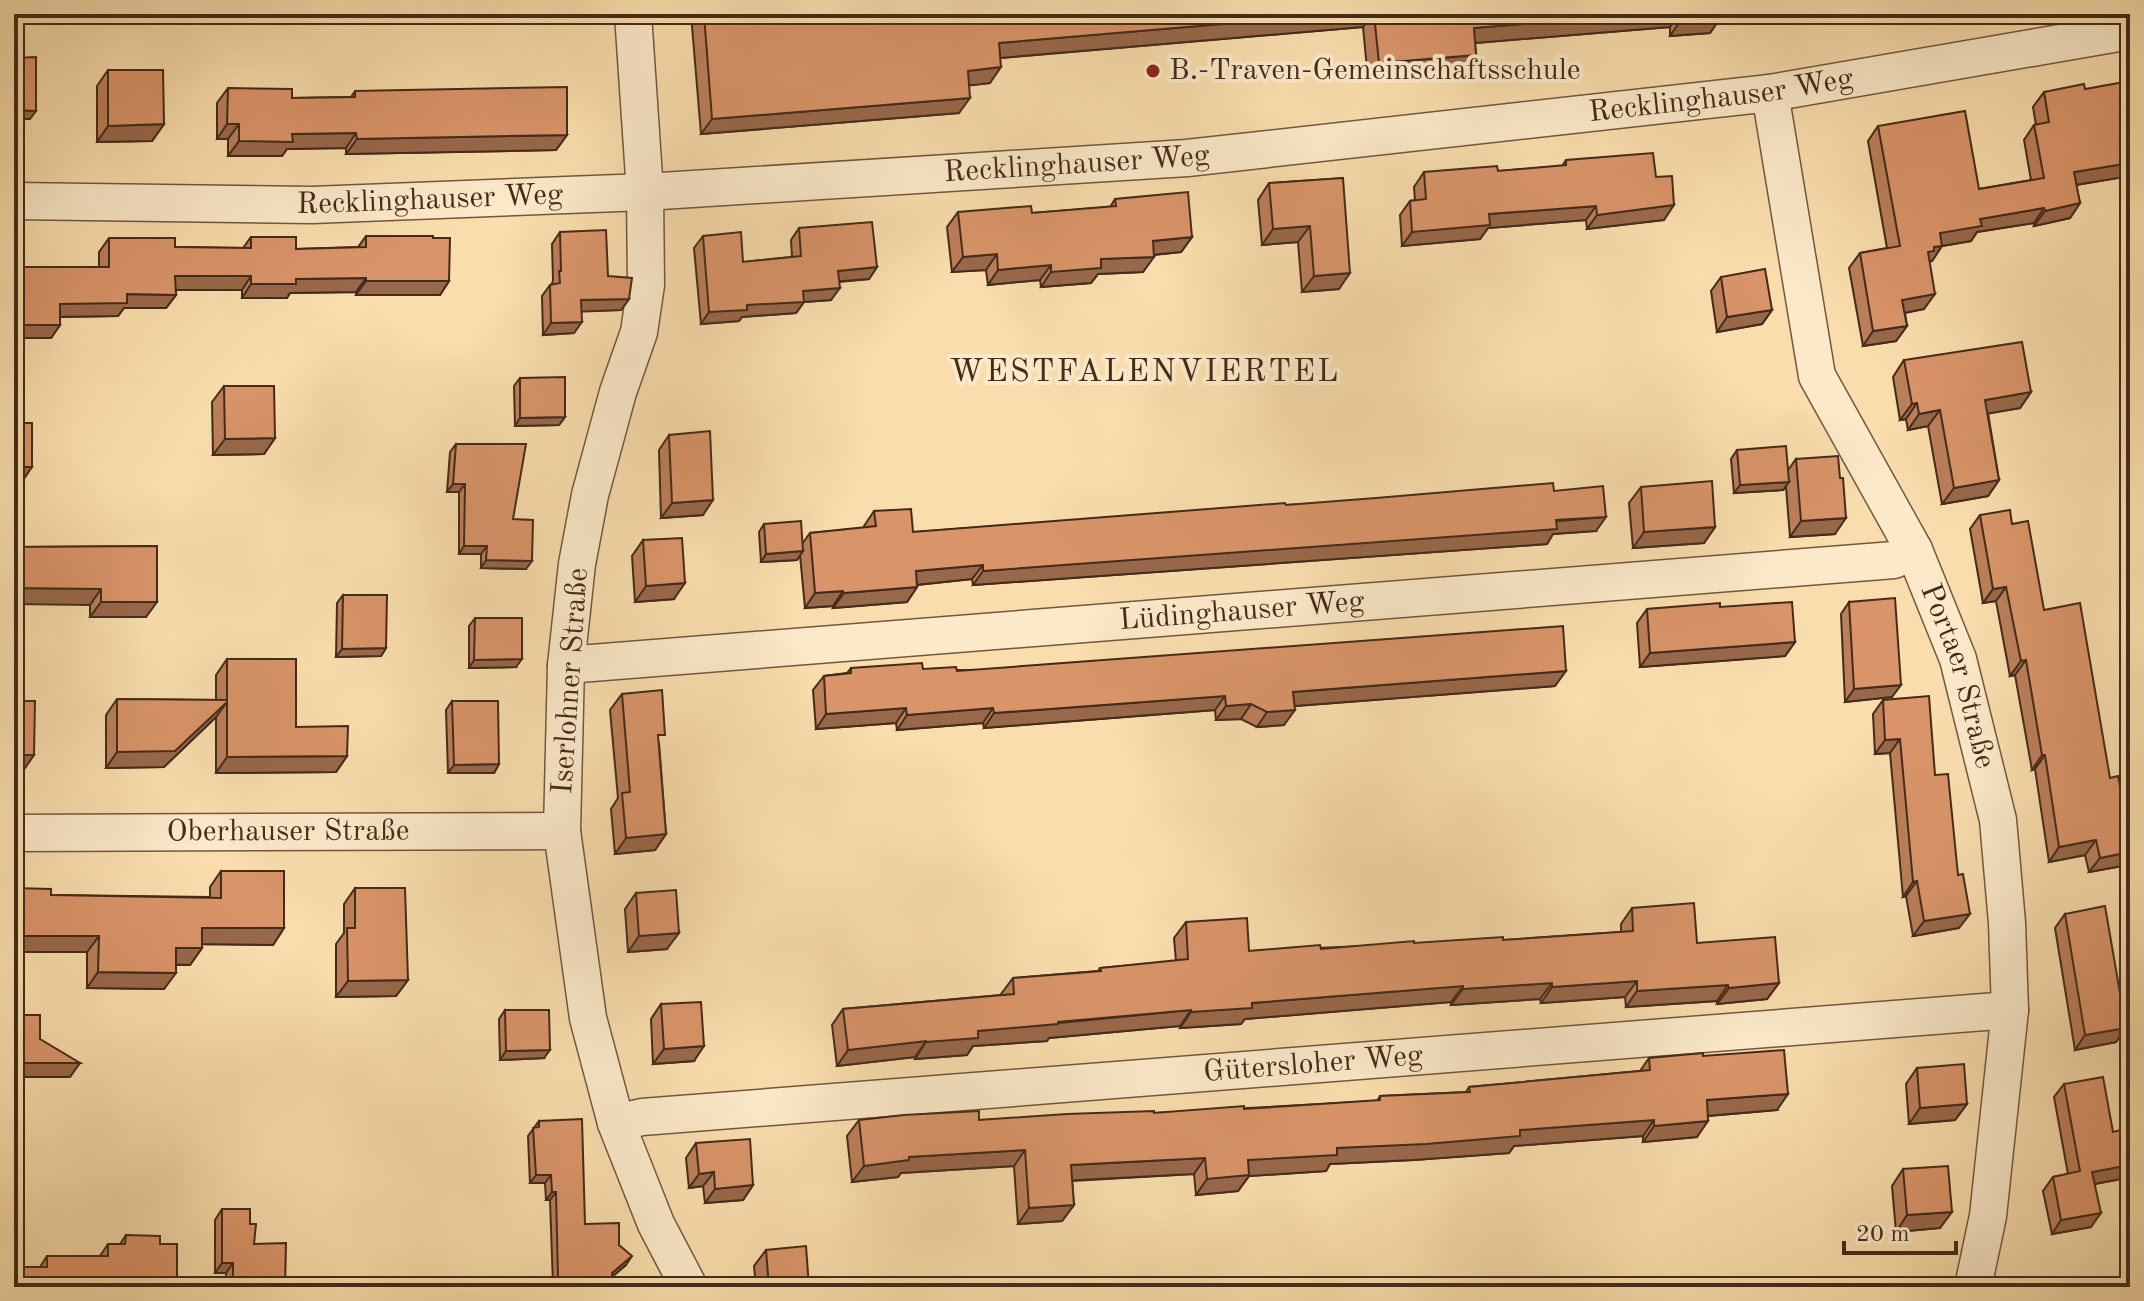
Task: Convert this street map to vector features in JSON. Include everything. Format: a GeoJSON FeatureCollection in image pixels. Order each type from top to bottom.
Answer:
{"type":"FeatureCollection","features":[{"type":"Feature","properties":{"kind":"street","name":"Iserlohner Straße"},"geometry":{"type":"LineString","coordinates":[[633,14],[645,192],[646,285],[639,332],[618,392],[590,495],[577,564],[566,665],[562,831],[588,1018],[616,1123],[656,1224],[689,1287]]}},
{"type":"Feature","properties":{"kind":"street","name":"Recklinghauser Weg"},"geometry":{"type":"LineString","coordinates":[[14,201],[312,205],[645,192],[1187,158],[1770,93],[2130,31]]}},
{"type":"Feature","properties":{"kind":"street","name":"Portaer Straße"},"geometry":{"type":"LineString","coordinates":[[1770,93],[1817,376],[1914,550],[1958,659],[1998,820],[2007,923],[2010,1010],[1988,1216],[1973,1287]]}},
{"type":"Feature","properties":{"kind":"street","name":"Lüdinghauser Weg"},"geometry":{"type":"LineString","coordinates":[[566,665],[1894,560],[1914,550]]}},
{"type":"Feature","properties":{"kind":"street","name":"Oberhauser Straße"},"geometry":{"type":"LineString","coordinates":[[14,833],[562,831]]}},
{"type":"Feature","properties":{"kind":"street","name":"Gütersloher Weg"},"geometry":{"type":"LineString","coordinates":[[616,1123],[673,1114],[2010,1010]]}},
{"type":"Feature","properties":{"kind":"building"},"geometry":{"type":"Polygon","coordinates":[[[704,14],[1341,14],[999,43],[1001,67],[968,71],[970,98],[712,119],[704,14]]]}},
{"type":"Feature","properties":{"kind":"building"},"geometry":{"type":"Polygon","coordinates":[[[1374,14],[1650,14],[1474,28],[1476,55],[1379,63],[1374,14]]]}},
{"type":"Feature","properties":{"kind":"building"},"geometry":{"type":"Polygon","coordinates":[[[1681,14],[1721,14],[1721,17],[1681,20],[1681,14]]]}},
{"type":"Feature","properties":{"kind":"building"},"geometry":{"type":"Polygon","coordinates":[[[36,57],[36,111],[14,110],[14,58],[36,57]]]}},
{"type":"Feature","properties":{"kind":"building"},"geometry":{"type":"Polygon","coordinates":[[[108,70],[163,70],[164,124],[108,126],[108,70]]]}},
{"type":"Feature","properties":{"kind":"building"},"geometry":{"type":"Polygon","coordinates":[[[2130,81],[2130,163],[2074,172],[2080,203],[1980,219],[1982,226],[1940,233],[1942,246],[1928,252],[1935,294],[1902,300],[1907,326],[1873,331],[1860,253],[1900,246],[1878,126],[1965,111],[1979,189],[2044,178],[2034,125],[2049,122],[2044,92],[2084,84],[2085,89],[2130,81]]]}},
{"type":"Feature","properties":{"kind":"building"},"geometry":{"type":"Polygon","coordinates":[[[567,87],[567,135],[357,139],[356,133],[292,134],[293,142],[239,141],[239,124],[227,124],[228,88],[292,89],[292,98],[355,97],[355,91],[567,87]]]}},
{"type":"Feature","properties":{"kind":"building"},"geometry":{"type":"Polygon","coordinates":[[[1653,153],[1656,177],[1672,176],[1674,205],[1597,215],[1596,206],[1489,214],[1490,225],[1412,232],[1410,201],[1426,199],[1424,172],[1497,166],[1498,171],[1566,165],[1566,160],[1653,153]]]}},
{"type":"Feature","properties":{"kind":"building"},"geometry":{"type":"Polygon","coordinates":[[[1343,178],[1350,273],[1314,276],[1310,226],[1273,229],[1269,183],[1343,178]]]}},
{"type":"Feature","properties":{"kind":"building"},"geometry":{"type":"Polygon","coordinates":[[[1188,192],[1192,237],[1153,241],[1154,257],[1101,259],[1101,268],[1051,272],[1051,265],[998,270],[997,254],[963,257],[958,212],[1031,206],[1032,213],[1116,206],[1115,199],[1188,192]]]}},
{"type":"Feature","properties":{"kind":"building"},"geometry":{"type":"Polygon","coordinates":[[[872,222],[877,267],[838,271],[840,288],[803,291],[804,302],[747,305],[747,310],[709,312],[703,236],[741,232],[743,262],[801,256],[799,228],[872,222]]]}},
{"type":"Feature","properties":{"kind":"building"},"geometry":{"type":"Polygon","coordinates":[[[606,230],[608,276],[632,278],[629,299],[581,300],[582,322],[551,323],[550,285],[560,283],[560,232],[606,230]]]}},
{"type":"Feature","properties":{"kind":"building"},"geometry":{"type":"Polygon","coordinates":[[[366,236],[450,238],[449,281],[296,279],[296,284],[251,284],[251,276],[175,276],[176,295],[127,294],[127,303],[60,304],[60,325],[14,325],[14,267],[109,267],[109,238],[175,238],[175,247],[251,248],[251,237],[296,237],[296,249],[366,247],[366,236]]]}},
{"type":"Feature","properties":{"kind":"building"},"geometry":{"type":"Polygon","coordinates":[[[1765,269],[1772,310],[1727,317],[1721,277],[1765,269]]]}},
{"type":"Feature","properties":{"kind":"building"},"geometry":{"type":"Polygon","coordinates":[[[2022,342],[2031,392],[1985,400],[1999,480],[1954,488],[1940,410],[1919,414],[1917,403],[1912,404],[1904,360],[2022,342]]]}},
{"type":"Feature","properties":{"kind":"building"},"geometry":{"type":"Polygon","coordinates":[[[565,377],[565,417],[520,418],[520,378],[565,377]]]}},
{"type":"Feature","properties":{"kind":"building"},"geometry":{"type":"Polygon","coordinates":[[[224,386],[274,386],[275,438],[225,439],[224,386]]]}},
{"type":"Feature","properties":{"kind":"building"},"geometry":{"type":"Polygon","coordinates":[[[14,423],[32,423],[32,467],[14,467],[14,423]]]}},
{"type":"Feature","properties":{"kind":"building"},"geometry":{"type":"Polygon","coordinates":[[[710,431],[713,500],[672,503],[669,435],[710,431]]]}},
{"type":"Feature","properties":{"kind":"building"},"geometry":{"type":"Polygon","coordinates":[[[456,444],[526,444],[513,519],[533,520],[532,561],[486,560],[487,546],[464,546],[465,484],[453,484],[456,444]]]}},
{"type":"Feature","properties":{"kind":"building"},"geometry":{"type":"Polygon","coordinates":[[[1786,446],[1789,482],[1740,485],[1737,450],[1786,446]]]}},
{"type":"Feature","properties":{"kind":"building"},"geometry":{"type":"Polygon","coordinates":[[[1838,456],[1846,518],[1801,521],[1796,459],[1838,456]]]}},
{"type":"Feature","properties":{"kind":"building"},"geometry":{"type":"Polygon","coordinates":[[[1712,481],[1715,527],[1644,532],[1641,487],[1712,481]]]}},
{"type":"Feature","properties":{"kind":"building"},"geometry":{"type":"Polygon","coordinates":[[[1553,483],[1554,491],[1603,486],[1606,517],[1556,520],[1557,529],[983,571],[983,565],[916,571],[917,587],[815,593],[810,533],[876,526],[874,511],[911,509],[913,532],[1553,483]]]}},
{"type":"Feature","properties":{"kind":"building"},"geometry":{"type":"Polygon","coordinates":[[[2010,510],[2012,524],[2028,521],[2044,610],[2080,603],[2110,778],[2118,776],[2130,852],[2100,858],[2096,840],[2059,847],[2026,660],[2021,661],[2006,587],[1993,589],[1980,515],[2010,510]]]}},
{"type":"Feature","properties":{"kind":"building"},"geometry":{"type":"Polygon","coordinates":[[[801,521],[803,551],[766,554],[764,524],[801,521]]]}},
{"type":"Feature","properties":{"kind":"building"},"geometry":{"type":"Polygon","coordinates":[[[14,526],[15,547],[157,546],[157,602],[101,602],[101,589],[14,588],[14,526]]]}},
{"type":"Feature","properties":{"kind":"building"},"geometry":{"type":"Polygon","coordinates":[[[682,538],[685,583],[646,586],[643,540],[682,538]]]}},
{"type":"Feature","properties":{"kind":"building"},"geometry":{"type":"Polygon","coordinates":[[[343,595],[387,595],[386,648],[342,649],[343,595]]]}},
{"type":"Feature","properties":{"kind":"building"},"geometry":{"type":"Polygon","coordinates":[[[1895,598],[1901,685],[1854,689],[1849,602],[1895,598]]]}},
{"type":"Feature","properties":{"kind":"building"},"geometry":{"type":"Polygon","coordinates":[[[1792,602],[1795,642],[1650,653],[1647,609],[1720,603],[1720,607],[1792,602]]]}},
{"type":"Feature","properties":{"kind":"building"},"geometry":{"type":"Polygon","coordinates":[[[475,618],[522,618],[522,659],[474,660],[475,618]]]}},
{"type":"Feature","properties":{"kind":"building"},"geometry":{"type":"Polygon","coordinates":[[[1563,626],[1566,671],[1293,692],[1295,710],[1267,712],[1251,704],[1226,706],[1225,696],[994,713],[993,708],[907,715],[906,708],[826,714],[824,676],[851,673],[851,668],[922,663],[923,669],[956,667],[957,671],[1563,626]]]}},
{"type":"Feature","properties":{"kind":"building"},"geometry":{"type":"Polygon","coordinates":[[[227,659],[296,659],[296,727],[348,726],[347,756],[227,757],[227,702],[175,751],[117,752],[117,699],[227,700],[227,659]]]}},
{"type":"Feature","properties":{"kind":"building"},"geometry":{"type":"Polygon","coordinates":[[[662,690],[665,735],[658,735],[666,834],[626,838],[622,793],[630,792],[622,694],[662,690]]]}},
{"type":"Feature","properties":{"kind":"building"},"geometry":{"type":"Polygon","coordinates":[[[1929,696],[1935,775],[1948,774],[1958,875],[1963,874],[1970,914],[1924,921],[1917,881],[1913,882],[1900,739],[1885,740],[1883,700],[1929,696]]]}},
{"type":"Feature","properties":{"kind":"building"},"geometry":{"type":"Polygon","coordinates":[[[14,701],[35,701],[34,755],[14,755],[14,701]]]}},
{"type":"Feature","properties":{"kind":"building"},"geometry":{"type":"Polygon","coordinates":[[[452,701],[498,701],[499,764],[454,765],[452,701]]]}},
{"type":"Feature","properties":{"kind":"building"},"geometry":{"type":"Polygon","coordinates":[[[221,871],[284,871],[284,928],[202,928],[202,948],[176,948],[176,973],[98,972],[99,936],[14,936],[14,888],[51,889],[51,895],[221,898],[221,871]]]}},
{"type":"Feature","properties":{"kind":"building"},"geometry":{"type":"Polygon","coordinates":[[[355,888],[405,888],[408,980],[348,981],[347,928],[355,928],[355,888]]]}},
{"type":"Feature","properties":{"kind":"building"},"geometry":{"type":"Polygon","coordinates":[[[676,890],[679,933],[639,936],[636,893],[676,890]]]}},
{"type":"Feature","properties":{"kind":"building"},"geometry":{"type":"Polygon","coordinates":[[[1694,903],[1697,943],[1775,937],[1779,983],[1637,991],[1637,981],[1552,987],[1552,983],[1463,989],[1463,986],[1252,1003],[1252,1008],[1058,1022],[978,1031],[978,1038],[848,1050],[843,1009],[1014,994],[1013,978],[1101,971],[1100,968],[1188,959],[1186,922],[1247,918],[1249,951],[1320,945],[1321,949],[1414,941],[1503,937],[1503,940],[1633,931],[1632,908],[1694,903]]]}},
{"type":"Feature","properties":{"kind":"building"},"geometry":{"type":"Polygon","coordinates":[[[2105,906],[2126,1028],[2085,1035],[2065,914],[2105,906]]]}},
{"type":"Feature","properties":{"kind":"building"},"geometry":{"type":"Polygon","coordinates":[[[701,1002],[704,1046],[664,1049],[661,1004],[701,1002]]]}},
{"type":"Feature","properties":{"kind":"building"},"geometry":{"type":"Polygon","coordinates":[[[505,1010],[549,1010],[550,1050],[506,1051],[505,1010]]]}},
{"type":"Feature","properties":{"kind":"building"},"geometry":{"type":"Polygon","coordinates":[[[14,1015],[40,1015],[40,1039],[80,1063],[14,1063],[14,1015]]]}},
{"type":"Feature","properties":{"kind":"building"},"geometry":{"type":"Polygon","coordinates":[[[1784,1050],[1788,1094],[1707,1100],[1708,1121],[1654,1126],[1654,1120],[1520,1130],[1520,1136],[1337,1148],[1337,1155],[1248,1160],[1249,1175],[1207,1179],[1205,1158],[1071,1165],[1074,1205],[1029,1208],[1025,1150],[909,1157],[909,1160],[864,1166],[859,1120],[979,1111],[979,1120],[1380,1100],[1380,1096],[1470,1092],[1469,1087],[1650,1070],[1649,1058],[1784,1050]]]}},
{"type":"Feature","properties":{"kind":"building"},"geometry":{"type":"Polygon","coordinates":[[[1964,1064],[1967,1104],[1920,1108],[1917,1068],[1964,1064]]]}},
{"type":"Feature","properties":{"kind":"building"},"geometry":{"type":"Polygon","coordinates":[[[2103,1077],[2113,1132],[2125,1129],[2130,1165],[2092,1172],[2101,1213],[2061,1220],[2053,1177],[2080,1171],[2064,1084],[2103,1077]]]}},
{"type":"Feature","properties":{"kind":"building"},"geometry":{"type":"Polygon","coordinates":[[[582,1119],[585,1224],[619,1223],[619,1245],[632,1256],[612,1273],[613,1287],[575,1287],[574,1277],[558,1277],[556,1192],[552,1192],[551,1175],[536,1175],[533,1128],[539,1127],[539,1121],[582,1119]]]}},
{"type":"Feature","properties":{"kind":"building"},"geometry":{"type":"Polygon","coordinates":[[[750,1139],[753,1185],[715,1189],[714,1172],[699,1174],[696,1143],[750,1139]]]}},
{"type":"Feature","properties":{"kind":"building"},"geometry":{"type":"Polygon","coordinates":[[[1948,1166],[1952,1212],[1907,1215],[1903,1169],[1948,1166]]]}},
{"type":"Feature","properties":{"kind":"building"},"geometry":{"type":"Polygon","coordinates":[[[222,1209],[250,1209],[250,1224],[256,1224],[254,1244],[286,1243],[285,1287],[233,1287],[233,1263],[222,1263],[222,1209]]]}},
{"type":"Feature","properties":{"kind":"building"},"geometry":{"type":"Polygon","coordinates":[[[126,1235],[160,1236],[160,1244],[177,1244],[177,1287],[14,1287],[14,1267],[47,1267],[47,1256],[108,1256],[108,1244],[125,1244],[126,1235]]]}},
{"type":"Feature","properties":{"kind":"building"},"geometry":{"type":"Polygon","coordinates":[[[806,1246],[809,1287],[769,1287],[766,1250],[806,1246]]]}},
{"type":"Feature","properties":{"kind":"place","name":"B.-Traven-Gemeinschaftsschule"},"geometry":{"type":"Point","coordinates":[1153,71]}},
{"type":"Feature","properties":{"kind":"district","name":"WESTFALENVIERTEL"},"geometry":{"type":"Point","coordinates":[1145,373]}}]}
